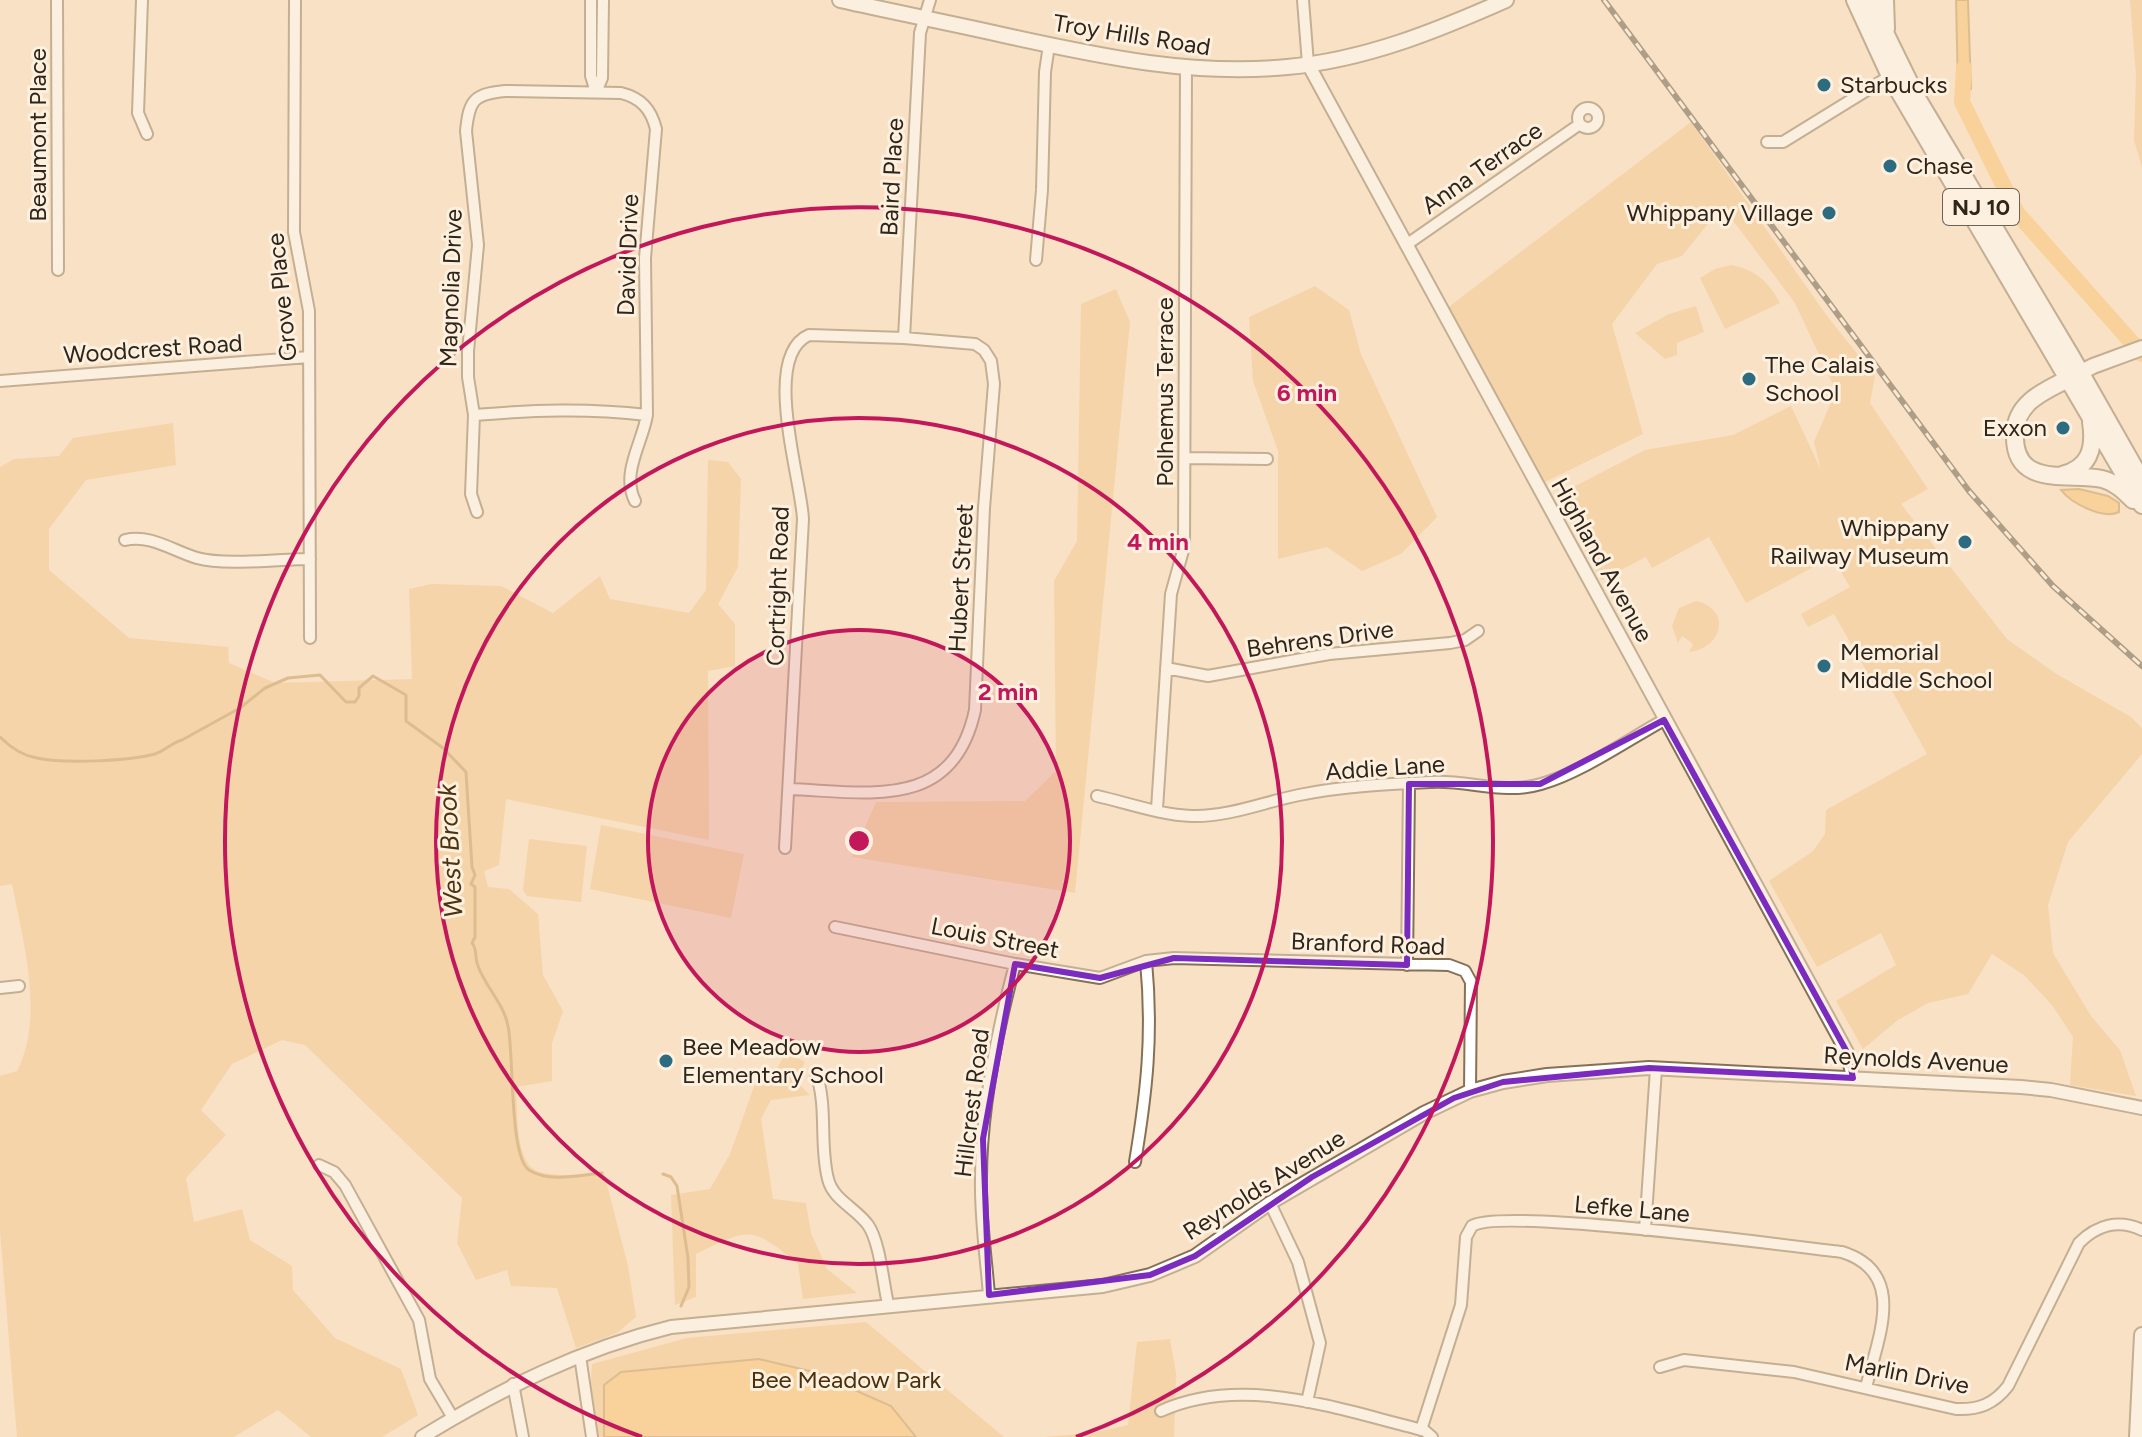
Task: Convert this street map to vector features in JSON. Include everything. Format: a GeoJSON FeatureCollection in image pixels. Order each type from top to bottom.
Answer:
{"type":"FeatureCollection","features":[{"type":"Feature","properties":{"kind":"main road","name":"Troy Hills Road"},"geometry":{"type":"LineString","coordinates":[[840,0],[1112,58],[1186,69],[1234,70],[1308,64],[1378,50],[1431,33],[1506,0]]}},
{"type":"Feature","properties":{"kind":"main road","name":"NJ 10"},"geometry":{"type":"LineString","coordinates":[[1855,0],[1890,76],[2046,341],[2074,376],[2091,417],[2142,508]]}},
{"type":"Feature","properties":{"kind":"main road","name":"NJ 10"},"geometry":{"type":"LineString","coordinates":[[1869,0],[1917,98],[2074,376],[2142,481]]}},
{"type":"Feature","properties":{"kind":"main road"},"geometry":{"type":"LineString","coordinates":[[1885,0],[1888,38]]}},
{"type":"Feature","properties":{"kind":"main road"},"geometry":{"type":"LineString","coordinates":[[2142,348],[2074,376],[2029,401],[2020,410],[2015,439],[2023,462],[2034,472],[2055,477],[2102,479],[2113,483],[2142,508]]}},
{"type":"Feature","properties":{"kind":"main road"},"geometry":{"type":"LineString","coordinates":[[2055,477],[2068,474],[2088,458],[2094,441],[2091,417]]}},
{"type":"Feature","properties":{"kind":"main road"},"geometry":{"type":"LineString","coordinates":[[2137,1437],[2142,1335]]}},
{"type":"Feature","properties":{"kind":"street","name":"Beaumont Place"},"geometry":{"type":"LineString","coordinates":[[57,0],[58,270]]}},
{"type":"Feature","properties":{"kind":"street"},"geometry":{"type":"LineString","coordinates":[[142,0],[138,113],[147,134]]}},
{"type":"Feature","properties":{"kind":"street","name":"Grove Place"},"geometry":{"type":"LineString","coordinates":[[295,0],[294,232],[309,311],[310,638]]}},
{"type":"Feature","properties":{"kind":"street"},"geometry":{"type":"LineString","coordinates":[[591,0],[591,76],[596,92]]}},
{"type":"Feature","properties":{"kind":"street"},"geometry":{"type":"LineString","coordinates":[[596,92],[602,78],[603,0]]}},
{"type":"Feature","properties":{"kind":"street","name":"Baird Place"},"geometry":{"type":"LineString","coordinates":[[904,338],[920,33],[930,0]]}},
{"type":"Feature","properties":{"kind":"street"},"geometry":{"type":"LineString","coordinates":[[1303,0],[1308,64]]}},
{"type":"Feature","properties":{"kind":"street"},"geometry":{"type":"LineString","coordinates":[[1036,260],[1049,45]]}},
{"type":"Feature","properties":{"kind":"street","name":"Highland Avenue"},"geometry":{"type":"LineString","coordinates":[[1308,64],[1848,1054],[1853,1078]]}},
{"type":"Feature","properties":{"kind":"street","name":"Polhemus Terrace"},"geometry":{"type":"LineString","coordinates":[[1157,809],[1171,594],[1184,547],[1186,69]]}},
{"type":"Feature","properties":{"kind":"street"},"geometry":{"type":"LineString","coordinates":[[1767,142],[1783,142],[1890,76]]}},
{"type":"Feature","properties":{"kind":"street","name":"Magnolia Drive"},"geometry":{"type":"LineString","coordinates":[[474,415],[468,377],[468,351],[478,245],[466,131],[468,112],[472,101],[489,92],[552,92]]}},
{"type":"Feature","properties":{"kind":"street","name":"David Drive"},"geometry":{"type":"LineString","coordinates":[[552,92],[621,93],[637,99],[650,111],[656,129],[645,258],[647,415],[629,479],[629,490],[635,501]]}},
{"type":"Feature","properties":{"kind":"street","name":"Anna Terrace"},"geometry":{"type":"LineString","coordinates":[[1406,245],[1580,124]]}},
{"type":"Feature","properties":{"kind":"street","name":"Cortright Road"},"geometry":{"type":"LineString","coordinates":[[785,848],[803,519],[802,499],[786,422],[789,356],[794,345],[809,335],[904,338]]}},
{"type":"Feature","properties":{"kind":"street","name":"Hubert Street"},"geometry":{"type":"LineString","coordinates":[[789,789],[869,793],[916,787],[947,769],[970,733],[975,710],[994,373],[989,356],[975,344],[904,338]]}},
{"type":"Feature","properties":{"kind":"street","name":"Woodcrest Road"},"geometry":{"type":"LineString","coordinates":[[0,381],[309,357]]}},
{"type":"Feature","properties":{"kind":"street"},"geometry":{"type":"LineString","coordinates":[[477,512],[471,494],[474,415],[591,409],[647,415]]}},
{"type":"Feature","properties":{"kind":"street"},"geometry":{"type":"LineString","coordinates":[[1185,458],[1267,459]]}},
{"type":"Feature","properties":{"kind":"street"},"geometry":{"type":"LineString","coordinates":[[125,540],[138,537],[198,558],[214,560],[310,559]]}},
{"type":"Feature","properties":{"kind":"street","name":"Behrens Drive"},"geometry":{"type":"LineString","coordinates":[[1166,668],[1208,676],[1329,654],[1465,640],[1478,631]]}},
{"type":"Feature","properties":{"kind":"street","name":"Addie Lane"},"geometry":{"type":"LineString","coordinates":[[1097,796],[1176,815],[1208,816],[1310,793],[1409,784],[1450,781],[1513,789],[1561,777],[1664,720]]}},
{"type":"Feature","properties":{"kind":"street"},"geometry":{"type":"LineString","coordinates":[[1407,965],[1409,784]]}},
{"type":"Feature","properties":{"kind":"street","name":"Louis Street"},"geometry":{"type":"LineString","coordinates":[[835,927],[1100,978],[1146,961]]}},
{"type":"Feature","properties":{"kind":"street","name":"Branford Road"},"geometry":{"type":"LineString","coordinates":[[1146,961],[1174,958],[1449,965],[1461,968],[1470,976],[1470,1091]]}},
{"type":"Feature","properties":{"kind":"street"},"geometry":{"type":"LineString","coordinates":[[1135,1162],[1148,1072],[1151,1015],[1146,961]]}},
{"type":"Feature","properties":{"kind":"street","name":"Hillcrest Road"},"geometry":{"type":"LineString","coordinates":[[989,1295],[981,1178],[983,1139],[989,1087],[1015,964]]}},
{"type":"Feature","properties":{"kind":"street"},"geometry":{"type":"LineString","coordinates":[[0,988],[19,986]]}},
{"type":"Feature","properties":{"kind":"street"},"geometry":{"type":"LineString","coordinates":[[1645,1230],[1656,1069]]}},
{"type":"Feature","properties":{"kind":"street","name":"Reynolds Avenue"},"geometry":{"type":"LineString","coordinates":[[422,1437],[513,1384],[580,1356],[671,1327],[1103,1286],[1150,1275],[1195,1256],[1270,1203],[1424,1113],[1470,1091],[1547,1075],[1656,1069],[1853,1078],[2051,1090],[2142,1108]]}},
{"type":"Feature","properties":{"kind":"street"},"geometry":{"type":"LineString","coordinates":[[816,1073],[821,1089],[827,1177],[834,1193],[871,1230],[888,1304]]}},
{"type":"Feature","properties":{"kind":"street"},"geometry":{"type":"LineString","coordinates":[[319,1165],[334,1172],[345,1185],[414,1309],[422,1333],[430,1379],[453,1418]]}},
{"type":"Feature","properties":{"kind":"street"},"geometry":{"type":"LineString","coordinates":[[1270,1203],[1298,1262],[1320,1343],[1307,1402]]}},
{"type":"Feature","properties":{"kind":"street","name":"Lefke Lane"},"geometry":{"type":"LineString","coordinates":[[1421,1430],[1461,1305],[1466,1237],[1472,1226],[1487,1221],[1554,1222],[1842,1252],[1864,1262],[1879,1280],[1885,1297],[1866,1388]]}},
{"type":"Feature","properties":{"kind":"street","name":"Marlin Drive"},"geometry":{"type":"LineString","coordinates":[[1660,1367],[1684,1360],[1794,1372],[1968,1410],[1991,1403],[2001,1396],[2012,1380],[2079,1243],[2093,1231],[2110,1225],[2128,1225],[2142,1230]]}},
{"type":"Feature","properties":{"kind":"street"},"geometry":{"type":"LineString","coordinates":[[580,1356],[592,1437]]}},
{"type":"Feature","properties":{"kind":"street"},"geometry":{"type":"LineString","coordinates":[[513,1384],[523,1437]]}},
{"type":"Feature","properties":{"kind":"street"},"geometry":{"type":"LineString","coordinates":[[1161,1411],[1184,1401],[1275,1396],[1421,1430],[1432,1437]]}},
{"type":"Feature","properties":{"kind":"highlighted area"},"geometry":{"type":"Polygon","coordinates":[[[1664,720],[1848,1054],[1853,1078],[1649,1068],[1503,1082],[1454,1098],[1312,1177],[1195,1256],[1150,1275],[989,1295],[983,1139],[1015,964],[1100,978],[1174,958],[1407,965],[1409,784],[1540,784],[1664,720]]]}},
{"type":"Feature","properties":{"kind":"green space"},"geometry":{"type":"Polygon","coordinates":[[[2130,0],[2142,0],[2142,168],[2134,140],[2136,75],[2130,0]]]}},
{"type":"Feature","properties":{"kind":"green space"},"geometry":{"type":"Polygon","coordinates":[[[1691,122],[1827,316],[1875,376],[1870,403],[1928,489],[1901,504],[2007,639],[2055,673],[2131,717],[2142,728],[2142,754],[2068,842],[2048,905],[2053,953],[2091,1016],[2120,1050],[2136,1096],[2070,1085],[2073,1037],[2052,1005],[2024,975],[1992,954],[1968,994],[1928,1003],[1898,1020],[1863,1049],[1836,1001],[1896,965],[1881,933],[1817,967],[1769,881],[1813,851],[1825,834],[1826,810],[1927,754],[1886,680],[1875,686],[1834,614],[1808,627],[1801,614],[1850,587],[1832,557],[1746,603],[1709,537],[1652,568],[1646,557],[1601,580],[1556,496],[1645,450],[1733,435],[1791,406],[1821,470],[1814,442],[1836,391],[1795,303],[1722,206],[1682,256],[1657,264],[1612,324],[1643,434],[1537,486],[1442,312],[1691,122]]]}},
{"type":"Feature","properties":{"kind":"green space"},"geometry":{"type":"Polygon","coordinates":[[[1731,265],[1760,278],[1780,303],[1725,329],[1700,278],[1715,269],[1731,265]]]}},
{"type":"Feature","properties":{"kind":"green space"},"geometry":{"type":"Polygon","coordinates":[[[1315,286],[1349,310],[1361,354],[1437,517],[1401,554],[1362,571],[1327,547],[1278,559],[1278,451],[1253,381],[1249,317],[1315,286]]]}},
{"type":"Feature","properties":{"kind":"green space"},"geometry":{"type":"Polygon","coordinates":[[[1116,289],[1130,322],[1075,893],[852,857],[876,802],[1025,801],[1056,771],[1054,581],[1077,541],[1081,304],[1116,289]]]}},
{"type":"Feature","properties":{"kind":"green space"},"geometry":{"type":"Polygon","coordinates":[[[1696,306],[1704,332],[1677,343],[1677,355],[1665,359],[1635,333],[1669,314],[1696,306]]]}},
{"type":"Feature","properties":{"kind":"green space"},"geometry":{"type":"Polygon","coordinates":[[[173,423],[176,465],[86,480],[49,529],[49,570],[129,638],[228,647],[229,663],[275,683],[412,679],[409,589],[432,584],[501,586],[553,613],[600,576],[610,599],[689,613],[706,590],[708,460],[728,462],[741,479],[738,567],[718,604],[735,624],[735,666],[708,671],[709,840],[506,799],[499,865],[484,871],[488,887],[509,889],[538,914],[543,975],[563,1011],[552,1043],[552,1081],[516,1087],[522,1148],[532,1167],[540,1172],[563,1175],[604,1173],[628,1266],[636,1317],[617,1333],[576,1348],[557,1288],[511,1286],[507,1270],[476,1280],[457,1243],[462,1198],[305,1045],[282,1040],[232,1064],[201,1110],[226,1135],[186,1178],[194,1222],[242,1209],[250,1240],[292,1266],[293,1290],[335,1338],[401,1369],[418,1415],[382,1437],[311,1437],[278,1410],[234,1437],[17,1437],[0,1231],[0,1076],[17,1071],[30,1027],[31,1003],[26,954],[12,884],[0,886],[0,467],[14,459],[59,456],[73,438],[173,423]]]}},
{"type":"Feature","properties":{"kind":"green space"},"geometry":{"type":"Polygon","coordinates":[[[1696,601],[1715,612],[1719,628],[1710,643],[1689,652],[1693,644],[1682,636],[1678,643],[1672,626],[1679,608],[1696,601]]]}},
{"type":"Feature","properties":{"kind":"green space"},"geometry":{"type":"Polygon","coordinates":[[[601,825],[744,854],[731,918],[590,889],[601,825]]]}},
{"type":"Feature","properties":{"kind":"green space"},"geometry":{"type":"Polygon","coordinates":[[[529,839],[587,846],[581,902],[527,896],[523,890],[529,839]]]}},
{"type":"Feature","properties":{"kind":"green space"},"geometry":{"type":"Polygon","coordinates":[[[786,1052],[805,1062],[796,1081],[810,1095],[771,1100],[761,1119],[773,1199],[806,1203],[811,1233],[827,1269],[857,1293],[803,1299],[798,1264],[770,1242],[740,1235],[696,1254],[696,1297],[675,1305],[671,1195],[710,1189],[730,1154],[758,1075],[776,1070],[786,1052]]]}},
{"type":"Feature","properties":{"kind":"green space","name":"Bee Meadow Park"},"geometry":{"type":"Polygon","coordinates":[[[866,1322],[1004,1437],[597,1437],[590,1395],[592,1364],[687,1338],[866,1322]]]}},
{"type":"Feature","properties":{"kind":"green space"},"geometry":{"type":"Polygon","coordinates":[[[1170,1339],[1176,1373],[1174,1437],[1044,1437],[1092,1433],[1128,1425],[1137,1342],[1170,1339]]]}},
{"type":"Feature","properties":{"kind":"shaded area"},"geometry":{"type":"Polygon","coordinates":[[[1956,0],[1968,0],[1971,89],[1958,89],[1956,0]]]}},
{"type":"Feature","properties":{"kind":"shaded area"},"geometry":{"type":"Polygon","coordinates":[[[2079,489],[2108,496],[2119,503],[2119,512],[2105,514],[2088,509],[2061,490],[2079,489]]]}},
{"type":"Feature","properties":{"kind":"shaded area"},"geometry":{"type":"Polygon","coordinates":[[[759,1359],[814,1372],[891,1406],[916,1437],[604,1437],[604,1385],[621,1372],[759,1359]]]}},
{"type":"Feature","properties":{"kind":"waterway"},"geometry":{"type":"LineString","coordinates":[[1964,68],[1962,102],[2017,213],[2142,354]]}},
{"type":"Feature","properties":{"kind":"waterway","name":"West Brook"},"geometry":{"type":"LineString","coordinates":[[0,737],[27,755],[49,760],[129,758],[159,753],[240,708],[265,688],[288,678],[320,675],[346,702],[355,702],[359,688],[373,676],[406,695],[406,721],[443,748],[466,772],[475,875],[471,884],[475,887],[475,937],[472,943],[481,973],[503,1010],[508,1026],[515,1126],[523,1161],[529,1170],[546,1176],[602,1173]]}},
{"type":"Feature","properties":{"kind":"waterway","name":"West Brook"},"geometry":{"type":"LineString","coordinates":[[663,1174],[671,1177],[677,1186],[688,1258],[689,1287],[681,1306]]}},
{"type":"Feature","properties":{"kind":"railway"},"geometry":{"type":"LineString","coordinates":[[1604,0],[1969,491],[2053,586],[2142,666]]}},
{"type":"Feature","properties":{"kind":"place","name":"Starbucks"},"geometry":{"type":"Point","coordinates":[1824,85]}},
{"type":"Feature","properties":{"kind":"place","name":"Chase"},"geometry":{"type":"Point","coordinates":[1890,166]}},
{"type":"Feature","properties":{"kind":"place","name":"Whippany Village"},"geometry":{"type":"Point","coordinates":[1829,213]}},
{"type":"Feature","properties":{"kind":"place","name":"The Calais School"},"geometry":{"type":"Point","coordinates":[1749,379]}},
{"type":"Feature","properties":{"kind":"place","name":"Exxon"},"geometry":{"type":"Point","coordinates":[2063,428]}},
{"type":"Feature","properties":{"kind":"place","name":"Whippany Railway Museum"},"geometry":{"type":"Point","coordinates":[1965,542]}},
{"type":"Feature","properties":{"kind":"place","name":"Memorial Middle School"},"geometry":{"type":"Point","coordinates":[1824,666]}},
{"type":"Feature","properties":{"kind":"place","name":"Bee Meadow Elementary School"},"geometry":{"type":"Point","coordinates":[666,1061]}}]}
